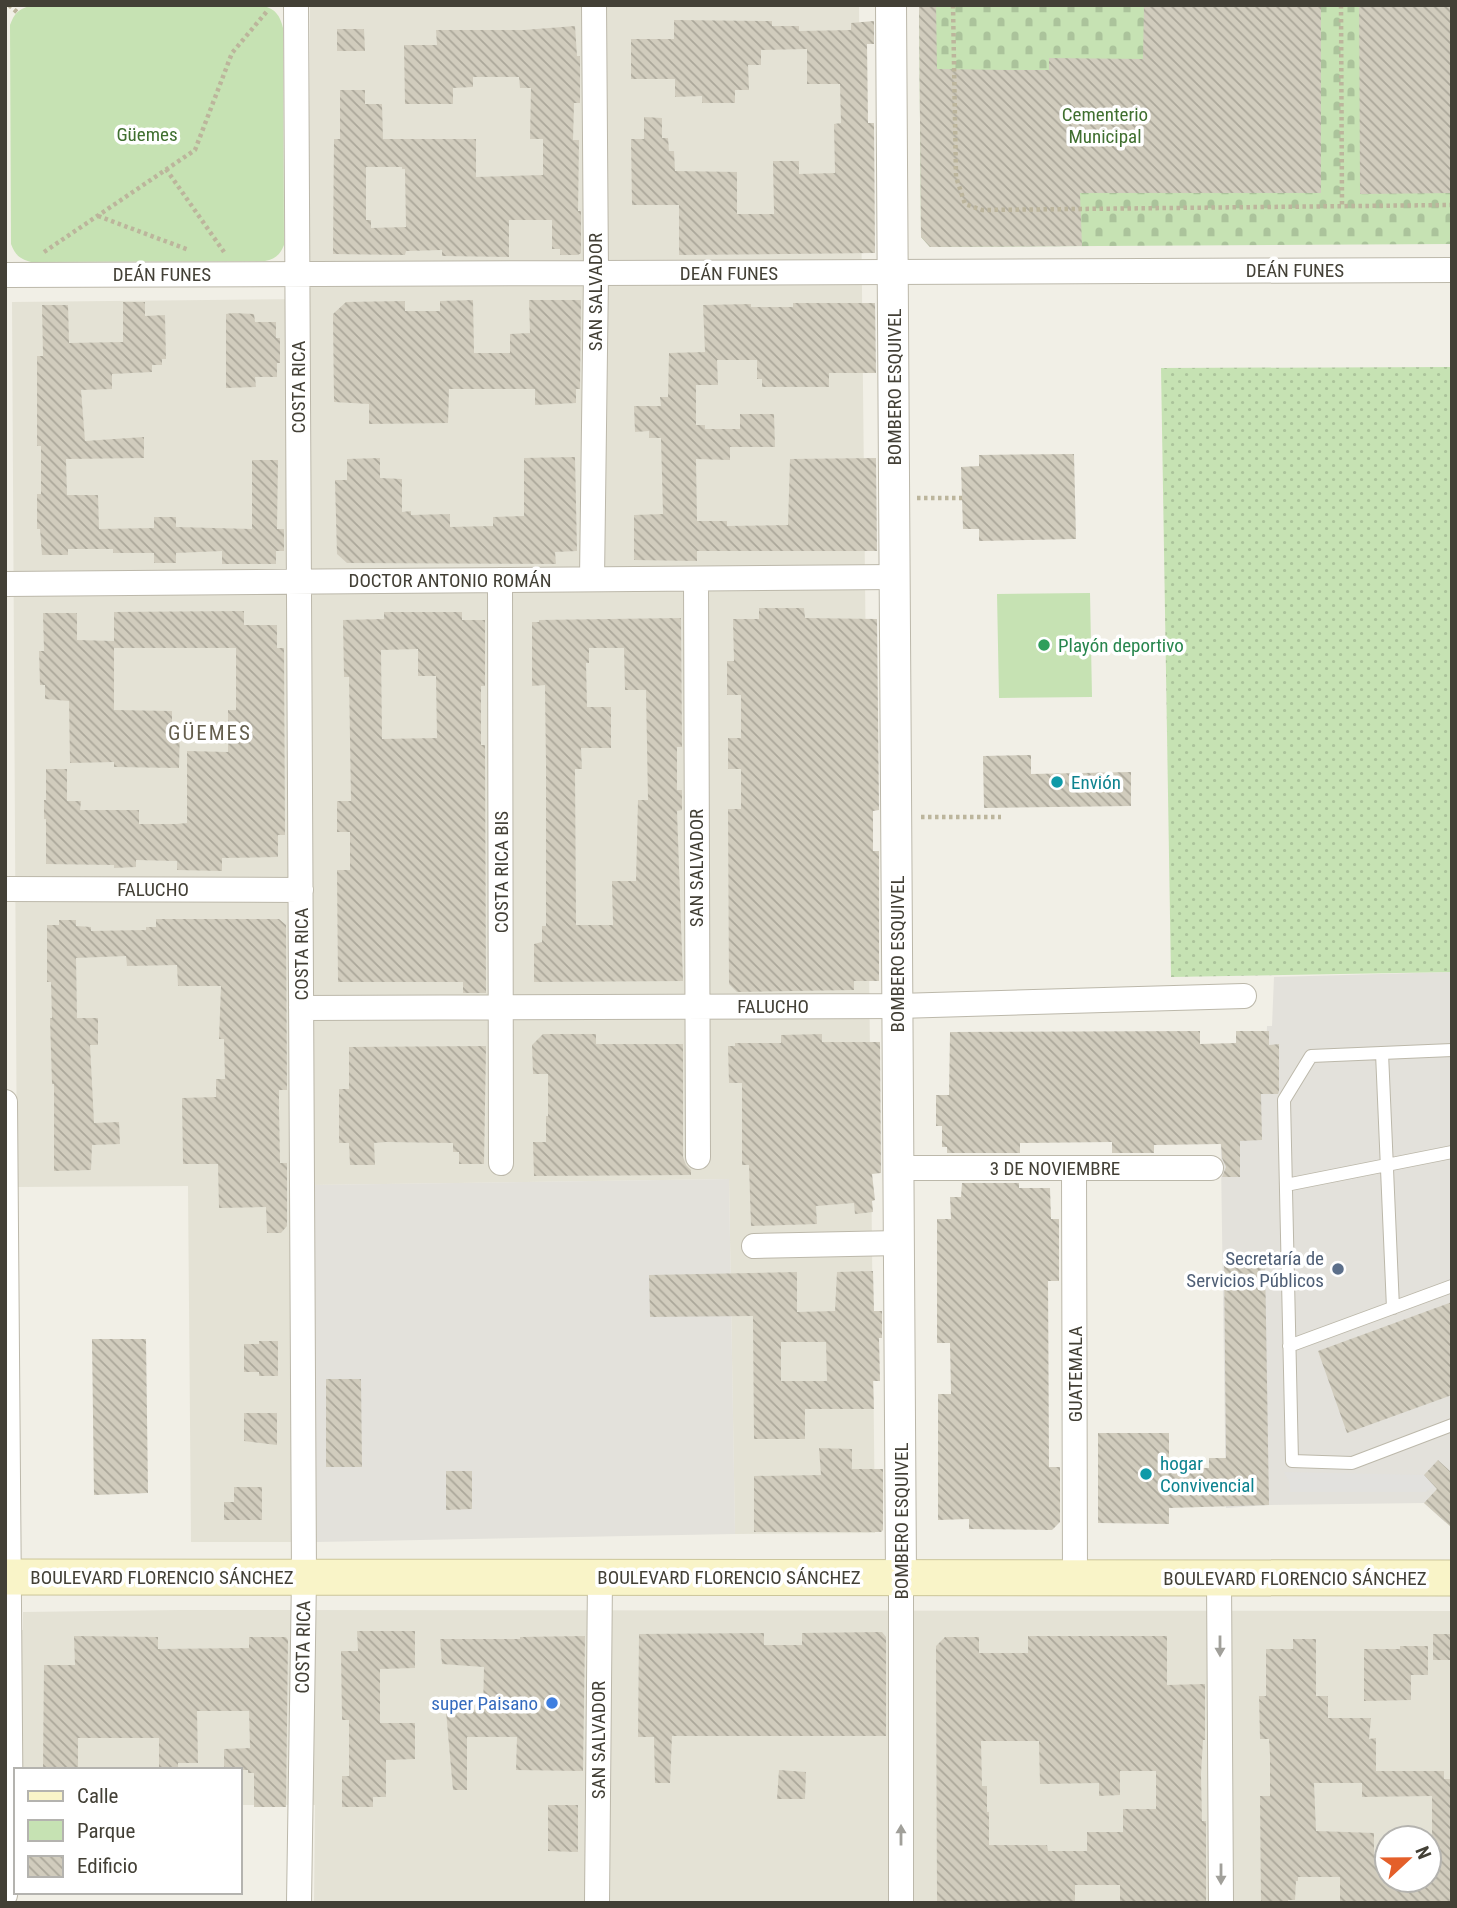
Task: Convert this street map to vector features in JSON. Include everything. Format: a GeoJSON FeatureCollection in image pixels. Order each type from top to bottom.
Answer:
{"type":"FeatureCollection","features":[{"type":"Feature","properties":{"kind":"main road","name":"BOULEVARD FLORENCIO SÁNCHEZ"},"geometry":{"type":"LineString","coordinates":[[8,1577],[1075,1580],[1452,1578]]}},
{"type":"Feature","properties":{"kind":"street","name":"COSTA RICA"},"geometry":{"type":"LineString","coordinates":[[296,5],[304,1577],[299,1903]]}},
{"type":"Feature","properties":{"kind":"street","name":"SAN SALVADOR"},"geometry":{"type":"LineString","coordinates":[[592,579],[596,274],[594,5]]}},
{"type":"Feature","properties":{"kind":"street","name":"BOMBERO ESQUIVEL"},"geometry":{"type":"LineString","coordinates":[[891,5],[900,1244],[901,1903]]}},
{"type":"Feature","properties":{"kind":"street","name":"DEÁN FUNES"},"geometry":{"type":"LineString","coordinates":[[5,275],[1452,270]]}},
{"type":"Feature","properties":{"kind":"street","name":"DOCTOR ANTONIO ROMÁN"},"geometry":{"type":"LineString","coordinates":[[5,584],[896,578]]}},
{"type":"Feature","properties":{"kind":"street","name":"SAN SALVADOR"},"geometry":{"type":"LineString","coordinates":[[696,579],[698,1157]]}},
{"type":"Feature","properties":{"kind":"street","name":"COSTA RICA BIS"},"geometry":{"type":"LineString","coordinates":[[500,580],[501,1163]]}},
{"type":"Feature","properties":{"kind":"street","name":"FALUCHO"},"geometry":{"type":"LineString","coordinates":[[5,889],[301,890]]}},
{"type":"Feature","properties":{"kind":"street","name":"FALUCHO"},"geometry":{"type":"LineString","coordinates":[[300,1008],[898,1006],[1244,996]]}},
{"type":"Feature","properties":{"kind":"street"},"geometry":{"type":"LineString","coordinates":[[5,1102],[11,1857],[5,1895]]}},
{"type":"Feature","properties":{"kind":"street","name":"3 DE NOVIEMBRE"},"geometry":{"type":"LineString","coordinates":[[899,1168],[1212,1168]]}},
{"type":"Feature","properties":{"kind":"street","name":"GUATEMALA"},"geometry":{"type":"LineString","coordinates":[[1074,1168],[1075,1580]]}},
{"type":"Feature","properties":{"kind":"street"},"geometry":{"type":"LineString","coordinates":[[754,1247],[900,1244]]}},
{"type":"Feature","properties":{"kind":"street","name":"SAN SALVADOR"},"geometry":{"type":"LineString","coordinates":[[597,1903],[600,1577]]}},
{"type":"Feature","properties":{"kind":"street"},"geometry":{"type":"LineString","coordinates":[[1219,1578],[1221,1903]]}},
{"type":"Feature","properties":{"kind":"lane"},"geometry":{"type":"LineString","coordinates":[[1452,1051],[1311,1056],[1284,1100],[1292,1461],[1352,1463],[1452,1425]]}},
{"type":"Feature","properties":{"kind":"lane"},"geometry":{"type":"LineString","coordinates":[[1382,1053],[1393,1308]]}},
{"type":"Feature","properties":{"kind":"lane"},"geometry":{"type":"LineString","coordinates":[[1286,1185],[1452,1152]]}},
{"type":"Feature","properties":{"kind":"lane"},"geometry":{"type":"LineString","coordinates":[[1289,1346],[1452,1286]]}},
{"type":"Feature","properties":{"kind":"path"},"geometry":{"type":"LineString","coordinates":[[9,5],[19,14]]}},
{"type":"Feature","properties":{"kind":"path"},"geometry":{"type":"LineString","coordinates":[[953,5],[956,177],[965,204],[982,210],[1452,205]]}},
{"type":"Feature","properties":{"kind":"path"},"geometry":{"type":"LineString","coordinates":[[1341,5],[1342,207]]}},
{"type":"Feature","properties":{"kind":"path"},"geometry":{"type":"LineString","coordinates":[[43,252],[195,150],[232,54],[268,10]]}},
{"type":"Feature","properties":{"kind":"path"},"geometry":{"type":"LineString","coordinates":[[166,169],[229,259]]}},
{"type":"Feature","properties":{"kind":"path"},"geometry":{"type":"LineString","coordinates":[[98,216],[202,255]]}},
{"type":"Feature","properties":{"kind":"path"},"geometry":{"type":"LineString","coordinates":[[914,498],[962,498]]}},
{"type":"Feature","properties":{"kind":"path"},"geometry":{"type":"LineString","coordinates":[[916,817],[1001,817]]}},
{"type":"Feature","properties":{"kind":"shaded area"},"geometry":{"type":"Polygon","coordinates":[[[310,5],[859,5],[875,1533],[735,1534],[729,1179],[313,1185],[317,1542],[191,1542],[188,1186],[17,1187],[12,302],[308,299],[310,5]]]}},
{"type":"Feature","properties":{"kind":"shaded area","name":"Secretaría de Servicios Públicos"},"geometry":{"type":"Polygon","coordinates":[[[1452,972],[1452,1522],[1445,1522],[1424,1503],[1226,1508],[1220,1089],[1265,1088],[1267,1026],[1272,1026],[1274,977],[1452,972]]]}},
{"type":"Feature","properties":{"kind":"shaded area"},"geometry":{"type":"Polygon","coordinates":[[[729,1179],[735,1534],[317,1542],[312,1185],[729,1179]]]}},
{"type":"Feature","properties":{"kind":"shaded area"},"geometry":{"type":"Polygon","coordinates":[[[1284,1472],[1424,1475],[1435,1486],[1426,1492],[1290,1492],[1290,1483],[1284,1472]]]}},
{"type":"Feature","properties":{"kind":"shaded area"},"geometry":{"type":"Polygon","coordinates":[[[1452,1611],[1452,1903],[314,1903],[315,1805],[242,1805],[242,1768],[16,1768],[5,1630],[23,1630],[23,1612],[1452,1611]]]}},
{"type":"Feature","properties":{"kind":"green space","name":"Cementerio Municipal"},"geometry":{"type":"Polygon","coordinates":[[[919,5],[1452,5],[1452,244],[930,247],[921,237],[919,5]]]}},
{"type":"Feature","properties":{"kind":"green space","name":"Güemes"},"geometry":{"type":"Polygon","coordinates":[[[30,6],[263,6],[274,11],[283,28],[284,245],[279,254],[265,261],[31,262],[18,256],[11,244],[10,25],[17,12],[30,6]]]}},
{"type":"Feature","properties":{"kind":"green space"},"geometry":{"type":"Polygon","coordinates":[[[1452,367],[1452,972],[1171,977],[1161,368],[1452,367]]]}},
{"type":"Feature","properties":{"kind":"green space","name":"Playón deportivo"},"geometry":{"type":"Polygon","coordinates":[[[1090,593],[1092,697],[999,698],[997,594],[1090,593]]]}},
{"type":"Feature","properties":{"kind":"building"},"geometry":{"type":"Polygon","coordinates":[[[919,5],[936,5],[937,69],[1049,70],[1049,58],[1143,59],[1144,5],[1321,5],[1321,193],[1080,193],[1082,246],[930,247],[921,237],[919,5]]]}},
{"type":"Feature","properties":{"kind":"building"},"geometry":{"type":"Polygon","coordinates":[[[1359,5],[1452,5],[1452,193],[1360,194],[1359,5]]]}},
{"type":"Feature","properties":{"kind":"building"},"geometry":{"type":"Polygon","coordinates":[[[674,20],[772,21],[772,26],[799,26],[799,31],[851,30],[851,23],[874,21],[874,44],[867,44],[868,123],[874,123],[875,253],[679,255],[679,205],[632,205],[631,139],[644,139],[644,117],[662,118],[662,138],[668,138],[669,151],[674,151],[675,171],[737,172],[737,214],[774,214],[773,161],[799,161],[799,174],[835,173],[834,124],[841,123],[840,84],[807,84],[807,49],[761,50],[761,65],[748,65],[749,90],[735,90],[735,103],[702,103],[702,96],[675,97],[675,79],[631,79],[631,39],[674,39],[674,20]]]}},
{"type":"Feature","properties":{"kind":"building"},"geometry":{"type":"Polygon","coordinates":[[[575,26],[577,56],[580,56],[580,103],[574,103],[573,140],[579,140],[578,211],[581,211],[581,253],[560,255],[560,249],[552,249],[552,220],[509,220],[509,257],[442,256],[442,250],[406,251],[405,255],[333,254],[334,139],[340,139],[340,90],[365,90],[365,104],[382,104],[383,139],[476,139],[476,177],[543,175],[543,139],[530,139],[531,88],[520,88],[519,77],[473,77],[473,87],[453,88],[453,104],[405,104],[404,45],[437,45],[436,30],[524,30],[575,26]],[[366,167],[366,220],[371,220],[371,228],[406,227],[405,169],[366,167]]]}},
{"type":"Feature","properties":{"kind":"building"},"geometry":{"type":"Polygon","coordinates":[[[337,29],[364,29],[365,51],[337,51],[337,29]]]}},
{"type":"Feature","properties":{"kind":"building"},"geometry":{"type":"Polygon","coordinates":[[[473,300],[474,353],[510,353],[510,334],[530,333],[529,300],[581,300],[580,389],[576,389],[576,403],[535,405],[535,389],[449,389],[448,423],[369,424],[369,404],[334,402],[333,314],[346,302],[405,301],[405,311],[440,311],[440,301],[473,300]]]}},
{"type":"Feature","properties":{"kind":"building"},"geometry":{"type":"Polygon","coordinates":[[[123,302],[145,302],[145,316],[165,315],[166,359],[162,359],[162,365],[152,365],[152,372],[112,374],[112,389],[81,390],[85,441],[144,437],[144,458],[66,459],[67,495],[98,495],[99,529],[154,528],[154,517],[176,517],[176,527],[252,529],[252,460],[278,460],[277,529],[284,529],[284,551],[276,551],[276,564],[222,564],[222,551],[176,553],[176,563],[154,563],[154,553],[113,553],[113,549],[68,549],[68,555],[42,555],[40,529],[37,529],[37,494],[41,494],[41,446],[37,446],[37,356],[43,356],[42,305],[68,305],[69,343],[123,342],[123,302]]]}},
{"type":"Feature","properties":{"kind":"building"},"geometry":{"type":"Polygon","coordinates":[[[793,303],[875,303],[876,373],[829,373],[829,387],[762,387],[762,379],[757,379],[757,360],[717,360],[718,385],[696,385],[696,425],[705,425],[705,429],[740,429],[740,414],[774,414],[775,447],[730,447],[730,460],[696,459],[697,521],[727,521],[727,526],[788,525],[790,459],[876,458],[877,551],[697,551],[697,561],[634,560],[634,515],[663,514],[661,438],[649,438],[649,431],[635,432],[634,406],[661,406],[660,397],[668,397],[669,353],[705,352],[703,305],[793,307],[793,303]]]}},
{"type":"Feature","properties":{"kind":"building"},"geometry":{"type":"Polygon","coordinates":[[[226,314],[254,314],[255,322],[276,322],[276,338],[280,338],[277,377],[255,377],[256,387],[226,388],[226,314]]]}},
{"type":"Feature","properties":{"kind":"building"},"geometry":{"type":"Polygon","coordinates":[[[1074,454],[1076,539],[979,541],[979,529],[963,529],[961,467],[979,466],[979,455],[1074,454]]]}},
{"type":"Feature","properties":{"kind":"building"},"geometry":{"type":"Polygon","coordinates":[[[575,457],[577,551],[555,552],[556,564],[347,563],[337,554],[335,480],[347,480],[347,459],[380,458],[380,478],[402,479],[402,512],[411,511],[411,515],[450,514],[450,527],[493,526],[493,517],[524,516],[524,458],[575,457]]]}},
{"type":"Feature","properties":{"kind":"building"},"geometry":{"type":"Polygon","coordinates":[[[759,608],[804,608],[805,618],[877,619],[879,810],[873,811],[873,851],[879,851],[879,981],[854,981],[854,990],[737,992],[729,984],[728,809],[741,809],[741,769],[728,769],[728,738],[741,738],[741,695],[727,695],[727,661],[734,661],[733,619],[759,619],[759,608]]]}},
{"type":"Feature","properties":{"kind":"building"},"geometry":{"type":"Polygon","coordinates":[[[244,611],[244,625],[277,625],[277,648],[284,648],[285,835],[278,835],[278,857],[222,858],[222,871],[177,870],[177,861],[136,860],[136,867],[114,868],[114,865],[46,864],[46,769],[67,769],[67,801],[81,801],[80,810],[139,810],[139,824],[177,824],[187,823],[187,751],[228,752],[228,710],[236,710],[236,648],[114,648],[114,612],[244,611]]]}},
{"type":"Feature","properties":{"kind":"building"},"geometry":{"type":"Polygon","coordinates":[[[384,612],[462,612],[462,620],[485,620],[485,686],[481,686],[481,745],[485,745],[486,993],[463,993],[463,982],[338,982],[337,870],[350,870],[350,832],[337,832],[337,801],[351,801],[349,677],[344,677],[343,620],[384,619],[384,612]],[[418,649],[381,650],[382,739],[437,738],[436,676],[418,676],[418,649]]]}},
{"type":"Feature","properties":{"kind":"building"},"geometry":{"type":"Polygon","coordinates":[[[43,613],[77,613],[77,640],[114,641],[114,710],[172,711],[172,727],[180,727],[179,768],[114,767],[114,762],[70,763],[69,701],[45,699],[45,685],[40,685],[39,651],[44,651],[43,613]]]}},
{"type":"Feature","properties":{"kind":"building"},"geometry":{"type":"Polygon","coordinates":[[[681,618],[682,747],[677,747],[677,790],[682,790],[682,810],[677,811],[683,981],[534,982],[534,944],[542,942],[542,926],[546,926],[545,685],[532,686],[532,622],[681,618]],[[589,648],[589,663],[586,663],[587,707],[611,707],[611,748],[581,748],[582,769],[575,769],[576,925],[613,925],[612,881],[636,881],[638,800],[648,800],[646,690],[625,690],[624,648],[589,648]]]}},
{"type":"Feature","properties":{"kind":"building","name":"Envión"},"geometry":{"type":"Polygon","coordinates":[[[1031,755],[1031,774],[1131,772],[1131,806],[984,808],[983,756],[1031,755]]]}},
{"type":"Feature","properties":{"kind":"building"},"geometry":{"type":"Polygon","coordinates":[[[156,919],[279,919],[286,925],[287,1090],[279,1090],[279,1110],[280,1163],[287,1163],[287,1226],[281,1233],[267,1233],[266,1207],[219,1208],[218,1164],[183,1164],[182,1098],[216,1097],[216,1079],[225,1079],[224,1039],[219,1039],[221,986],[178,986],[177,965],[127,966],[126,956],[76,958],[77,1018],[98,1018],[98,1045],[90,1045],[94,1123],[119,1122],[120,1144],[92,1145],[91,1170],[54,1171],[54,1084],[51,982],[47,982],[47,925],[59,925],[59,920],[76,920],[76,926],[91,927],[91,931],[146,930],[146,927],[156,927],[156,919]]]}},
{"type":"Feature","properties":{"kind":"building"},"geometry":{"type":"Polygon","coordinates":[[[1200,1031],[1200,1044],[1236,1043],[1236,1031],[1269,1031],[1269,1045],[1279,1044],[1279,1091],[1278,1094],[1261,1094],[1262,1140],[1240,1141],[1240,1177],[1222,1177],[1226,1167],[1221,1144],[1154,1145],[1154,1153],[1112,1153],[1112,1142],[1020,1143],[1020,1153],[947,1153],[947,1147],[942,1147],[942,1126],[936,1126],[936,1095],[949,1095],[950,1032],[1200,1031]]]}},
{"type":"Feature","properties":{"kind":"building"},"geometry":{"type":"Polygon","coordinates":[[[543,1034],[596,1034],[596,1044],[683,1044],[683,1157],[691,1175],[534,1176],[533,1142],[546,1142],[548,1074],[533,1074],[532,1045],[543,1034]]]}},
{"type":"Feature","properties":{"kind":"building"},"geometry":{"type":"Polygon","coordinates":[[[822,1034],[822,1042],[880,1042],[881,1173],[872,1174],[875,1200],[872,1201],[873,1212],[855,1214],[854,1203],[816,1206],[817,1224],[751,1226],[749,1165],[742,1165],[742,1083],[729,1083],[728,1046],[735,1046],[735,1043],[781,1043],[781,1035],[822,1034]]]}},
{"type":"Feature","properties":{"kind":"building"},"geometry":{"type":"Polygon","coordinates":[[[486,1046],[484,1164],[459,1164],[459,1152],[453,1152],[453,1143],[386,1142],[374,1143],[375,1165],[350,1165],[349,1143],[339,1143],[339,1089],[349,1089],[349,1047],[486,1046]]]}},
{"type":"Feature","properties":{"kind":"building"},"geometry":{"type":"Polygon","coordinates":[[[962,1183],[1019,1183],[1019,1188],[1050,1188],[1051,1219],[1059,1219],[1059,1281],[1048,1281],[1049,1467],[1060,1467],[1060,1522],[1052,1530],[969,1529],[969,1519],[938,1520],[938,1394],[951,1394],[950,1343],[937,1343],[937,1219],[951,1219],[950,1197],[961,1197],[962,1183]]]}},
{"type":"Feature","properties":{"kind":"building"},"geometry":{"type":"Polygon","coordinates":[[[1224,1258],[1265,1258],[1269,1505],[1169,1508],[1169,1524],[1098,1523],[1098,1433],[1169,1433],[1169,1468],[1209,1468],[1209,1458],[1226,1458],[1224,1258]]]}},
{"type":"Feature","properties":{"kind":"building"},"geometry":{"type":"Polygon","coordinates":[[[873,1271],[874,1311],[882,1311],[882,1338],[879,1338],[880,1381],[873,1381],[874,1409],[805,1409],[805,1439],[754,1439],[753,1316],[650,1317],[649,1275],[797,1272],[797,1312],[835,1311],[837,1272],[873,1271]],[[781,1342],[781,1381],[827,1381],[826,1342],[781,1342]]]}},
{"type":"Feature","properties":{"kind":"building"},"geometry":{"type":"Polygon","coordinates":[[[1452,1302],[1452,1395],[1347,1433],[1318,1351],[1452,1302]]]}},
{"type":"Feature","properties":{"kind":"building"},"geometry":{"type":"Polygon","coordinates":[[[92,1339],[146,1339],[148,1493],[94,1495],[92,1339]]]}},
{"type":"Feature","properties":{"kind":"building"},"geometry":{"type":"Polygon","coordinates":[[[259,1341],[278,1341],[278,1376],[259,1376],[259,1372],[244,1372],[244,1344],[259,1344],[259,1341]]]}},
{"type":"Feature","properties":{"kind":"building"},"geometry":{"type":"Polygon","coordinates":[[[326,1379],[361,1379],[362,1467],[326,1467],[326,1379]]]}},
{"type":"Feature","properties":{"kind":"building"},"geometry":{"type":"Polygon","coordinates":[[[244,1413],[277,1413],[277,1445],[244,1441],[244,1413]]]}},
{"type":"Feature","properties":{"kind":"building"},"geometry":{"type":"Polygon","coordinates":[[[819,1448],[852,1449],[852,1469],[883,1469],[883,1530],[754,1532],[754,1476],[821,1475],[819,1448]]]}},
{"type":"Feature","properties":{"kind":"building"},"geometry":{"type":"Polygon","coordinates":[[[1438,1460],[1452,1473],[1452,1528],[1424,1503],[1437,1489],[1424,1475],[1438,1460]]]}},
{"type":"Feature","properties":{"kind":"building"},"geometry":{"type":"Polygon","coordinates":[[[446,1471],[472,1471],[472,1509],[446,1510],[446,1471]]]}},
{"type":"Feature","properties":{"kind":"building"},"geometry":{"type":"Polygon","coordinates":[[[234,1487],[262,1487],[262,1520],[224,1520],[224,1502],[234,1502],[234,1487]]]}},
{"type":"Feature","properties":{"kind":"building"},"geometry":{"type":"Polygon","coordinates":[[[357,1631],[415,1631],[415,1668],[380,1669],[380,1723],[415,1723],[415,1759],[386,1760],[386,1797],[373,1797],[373,1807],[342,1807],[342,1776],[349,1776],[349,1720],[342,1720],[341,1651],[358,1651],[357,1631]]]}},
{"type":"Feature","properties":{"kind":"building"},"geometry":{"type":"Polygon","coordinates":[[[882,1632],[886,1637],[886,1736],[672,1736],[670,1783],[655,1783],[654,1737],[638,1737],[639,1634],[764,1633],[764,1645],[802,1645],[802,1633],[882,1632]]]}},
{"type":"Feature","properties":{"kind":"building"},"geometry":{"type":"Polygon","coordinates":[[[1433,1634],[1452,1634],[1452,1660],[1433,1660],[1433,1634]]]}},
{"type":"Feature","properties":{"kind":"building"},"geometry":{"type":"Polygon","coordinates":[[[74,1636],[158,1637],[158,1649],[249,1648],[249,1637],[286,1637],[286,1807],[254,1807],[254,1773],[248,1773],[248,1770],[242,1768],[224,1768],[224,1749],[250,1748],[249,1711],[197,1711],[198,1763],[178,1763],[178,1768],[159,1768],[159,1738],[78,1738],[78,1768],[43,1768],[44,1665],[75,1665],[74,1636]]]}},
{"type":"Feature","properties":{"kind":"building"},"geometry":{"type":"Polygon","coordinates":[[[585,1636],[583,1771],[516,1770],[517,1737],[467,1737],[467,1790],[453,1790],[446,1711],[483,1710],[484,1667],[442,1664],[440,1639],[585,1636]]]}},
{"type":"Feature","properties":{"kind":"building"},"geometry":{"type":"Polygon","coordinates":[[[1028,1636],[1167,1636],[1167,1685],[1205,1684],[1205,1740],[1201,1774],[1202,1821],[1206,1821],[1206,1903],[1120,1903],[1120,1885],[1075,1885],[1075,1902],[937,1903],[936,1646],[945,1637],[979,1637],[979,1653],[1028,1653],[1028,1636]],[[981,1741],[982,1786],[987,1786],[989,1812],[989,1845],[1047,1845],[1048,1851],[1087,1851],[1087,1832],[1123,1832],[1123,1809],[1156,1809],[1156,1771],[1120,1771],[1120,1795],[1099,1796],[1099,1783],[1040,1784],[1039,1741],[981,1741]]]}},
{"type":"Feature","properties":{"kind":"building"},"geometry":{"type":"Polygon","coordinates":[[[1293,1639],[1316,1639],[1316,1696],[1328,1696],[1328,1718],[1371,1718],[1369,1739],[1376,1738],[1376,1771],[1444,1771],[1444,1779],[1452,1779],[1452,1903],[1340,1901],[1340,1877],[1298,1877],[1295,1900],[1288,1900],[1288,1903],[1261,1903],[1260,1796],[1270,1796],[1269,1739],[1260,1739],[1259,1696],[1266,1696],[1266,1649],[1293,1649],[1293,1639]]]}},
{"type":"Feature","properties":{"kind":"building"},"geometry":{"type":"Polygon","coordinates":[[[1400,1646],[1428,1646],[1428,1675],[1411,1675],[1411,1700],[1364,1701],[1364,1649],[1400,1649],[1400,1646]]]}},
{"type":"Feature","properties":{"kind":"building"},"geometry":{"type":"Polygon","coordinates":[[[779,1770],[806,1772],[805,1799],[777,1799],[779,1770]]]}},
{"type":"Feature","properties":{"kind":"building"},"geometry":{"type":"Polygon","coordinates":[[[548,1805],[578,1805],[578,1852],[548,1851],[548,1805]]]}},
{"type":"Feature","properties":{"kind":"place","name":"Playón deportivo"},"geometry":{"type":"Point","coordinates":[1044,645]}},
{"type":"Feature","properties":{"kind":"place","name":"Envión"},"geometry":{"type":"Point","coordinates":[1057,782]}},
{"type":"Feature","properties":{"kind":"place","name":"Secretaría de Servicios Públicos"},"geometry":{"type":"Point","coordinates":[1338,1269]}},
{"type":"Feature","properties":{"kind":"place","name":"hogar Convivencial"},"geometry":{"type":"Point","coordinates":[1146,1474]}},
{"type":"Feature","properties":{"kind":"place","name":"super Paisano"},"geometry":{"type":"Point","coordinates":[552,1703]}},
{"type":"Feature","properties":{"kind":"district","name":"GÜEMES"},"geometry":{"type":"Point","coordinates":[210,733]}}]}
